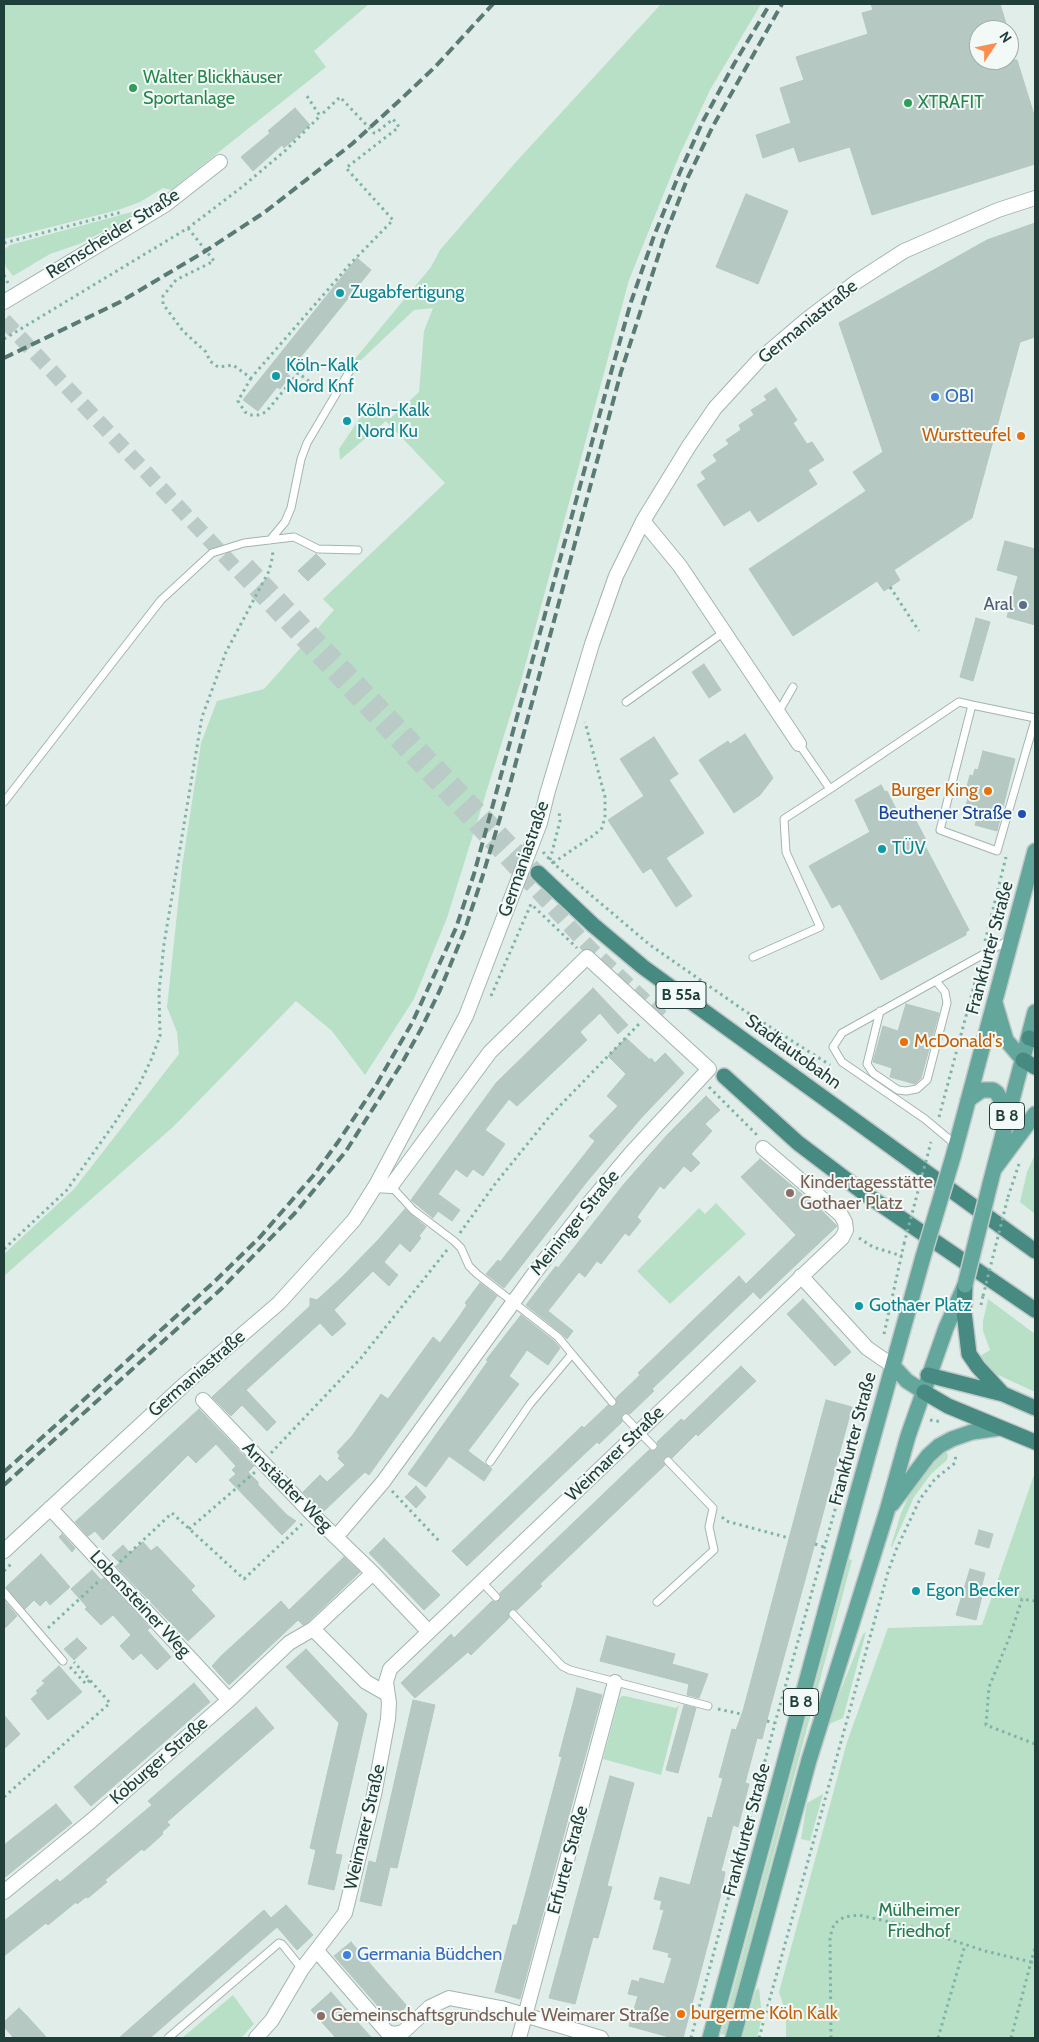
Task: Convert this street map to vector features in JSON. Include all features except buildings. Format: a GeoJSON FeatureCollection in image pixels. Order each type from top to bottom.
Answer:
{"type":"FeatureCollection","features":[{"type":"Feature","properties":{"kind":"highway","name":"Stadtautobahn"},"geometry":{"type":"LineString","coordinates":[[538,873],[593,925],[643,967],[1035,1251]]}},
{"type":"Feature","properties":{"kind":"highway"},"geometry":{"type":"LineString","coordinates":[[724,1076],[798,1143],[864,1193],[1035,1310]]}},
{"type":"Feature","properties":{"kind":"highway"},"geometry":{"type":"LineString","coordinates":[[965,1285],[964,1312],[969,1354],[1002,1394]]}},
{"type":"Feature","properties":{"kind":"highway"},"geometry":{"type":"LineString","coordinates":[[928,1375],[1002,1394],[1035,1408]]}},
{"type":"Feature","properties":{"kind":"highway"},"geometry":{"type":"LineString","coordinates":[[924,1392],[948,1406],[1035,1442]]}},
{"type":"Feature","properties":{"kind":"main road","name":"Frankfurter Straße"},"geometry":{"type":"LineString","coordinates":[[710,2038],[923,1257],[995,1003],[1035,851]]}},
{"type":"Feature","properties":{"kind":"main road"},"geometry":{"type":"LineString","coordinates":[[995,1003],[1006,1040],[1029,1064]]}},
{"type":"Feature","properties":{"kind":"main road","name":"B 8"},"geometry":{"type":"LineString","coordinates":[[733,2038],[809,1760],[908,1436],[928,1375],[965,1285],[1008,1113],[1029,1064],[1035,1012]]}},
{"type":"Feature","properties":{"kind":"main road"},"geometry":{"type":"LineString","coordinates":[[977,1065],[995,1047],[1006,1040],[1018,1037],[1032,1039]]}},
{"type":"Feature","properties":{"kind":"main road"},"geometry":{"type":"LineString","coordinates":[[968,1100],[982,1090],[993,1090],[1008,1113]]}},
{"type":"Feature","properties":{"kind":"main road"},"geometry":{"type":"LineString","coordinates":[[991,1178],[1035,1114]]}},
{"type":"Feature","properties":{"kind":"main road"},"geometry":{"type":"LineString","coordinates":[[893,1366],[928,1375]]}},
{"type":"Feature","properties":{"kind":"main road"},"geometry":{"type":"LineString","coordinates":[[893,1366],[907,1381],[924,1392]]}},
{"type":"Feature","properties":{"kind":"main road"},"geometry":{"type":"LineString","coordinates":[[886,1511],[928,1456],[952,1439],[972,1432],[1000,1428]]}},
{"type":"Feature","properties":{"kind":"street","name":"Remscheider Straße"},"geometry":{"type":"LineString","coordinates":[[4,302],[165,205],[220,162]]}},
{"type":"Feature","properties":{"kind":"street","name":"Germaniastraße"},"geometry":{"type":"LineString","coordinates":[[4,1551],[186,1384],[279,1303],[352,1225],[376,1185],[466,1016],[540,823],[592,644],[616,576],[644,521],[689,446],[715,408],[760,360],[806,320],[856,282],[904,251],[998,210],[1035,198]]}},
{"type":"Feature","properties":{"kind":"street"},"geometry":{"type":"LineString","coordinates":[[644,521],[680,566],[799,744]]}},
{"type":"Feature","properties":{"kind":"street"},"geometry":{"type":"LineString","coordinates":[[376,1185],[391,1186],[490,1052],[521,1019],[586,957],[709,1070],[701,1078]]}},
{"type":"Feature","properties":{"kind":"street","name":"Meininger Straße"},"geometry":{"type":"LineString","coordinates":[[336,1537],[383,1482],[536,1271],[632,1152],[701,1078]]}},
{"type":"Feature","properties":{"kind":"street"},"geometry":{"type":"LineString","coordinates":[[763,1148],[841,1215],[845,1222],[846,1230],[842,1238],[801,1276],[867,1348],[893,1366]]}},
{"type":"Feature","properties":{"kind":"street","name":"Weimarer Straße"},"geometry":{"type":"LineString","coordinates":[[256,2038],[272,2020],[302,1969],[345,1913],[374,1795],[388,1719],[389,1703],[386,1682],[390,1669],[801,1276]]}},
{"type":"Feature","properties":{"kind":"street","name":"Arnstädter Weg"},"geometry":{"type":"LineString","coordinates":[[203,1400],[428,1631]]}},
{"type":"Feature","properties":{"kind":"street","name":"Lobensteiner Weg"},"geometry":{"type":"LineString","coordinates":[[50,1508],[230,1700]]}},
{"type":"Feature","properties":{"kind":"street","name":"Koburger Straße"},"geometry":{"type":"LineString","coordinates":[[4,1892],[91,1821],[230,1700],[289,1643],[313,1629],[373,1573]]}},
{"type":"Feature","properties":{"kind":"street"},"geometry":{"type":"LineString","coordinates":[[313,1629],[366,1682],[387,1694]]}},
{"type":"Feature","properties":{"kind":"street","name":"Erfurter Straße"},"geometry":{"type":"LineString","coordinates":[[520,2038],[615,1682]]}},
{"type":"Feature","properties":{"kind":"street"},"geometry":{"type":"LineString","coordinates":[[317,1951],[388,2032],[394,2034],[403,2032],[430,2007],[449,1998],[483,2004],[601,2038]]}},
{"type":"Feature","properties":{"kind":"lane"},"geometry":{"type":"LineString","coordinates":[[270,540],[286,522],[304,451],[352,367]]}},
{"type":"Feature","properties":{"kind":"lane"},"geometry":{"type":"LineString","coordinates":[[4,802],[161,600],[212,553],[244,544],[294,537],[318,549],[358,550]]}},
{"type":"Feature","properties":{"kind":"lane"},"geometry":{"type":"LineString","coordinates":[[626,702],[724,632]]}},
{"type":"Feature","properties":{"kind":"lane"},"geometry":{"type":"LineString","coordinates":[[778,713],[793,687]]}},
{"type":"Feature","properties":{"kind":"lane"},"geometry":{"type":"LineString","coordinates":[[753,958],[820,927],[786,852],[784,820],[959,702],[1035,719],[996,851],[940,830],[972,705]]}},
{"type":"Feature","properties":{"kind":"lane"},"geometry":{"type":"LineString","coordinates":[[799,744],[830,789]]}},
{"type":"Feature","properties":{"kind":"lane"},"geometry":{"type":"LineString","coordinates":[[954,1151],[936,1128],[842,1062],[833,1047],[842,1034],[1012,939]]}},
{"type":"Feature","properties":{"kind":"lane"},"geometry":{"type":"LineString","coordinates":[[880,1012],[867,1064],[873,1073],[898,1090],[917,1089],[927,1080],[947,1003],[945,992],[936,981]]}},
{"type":"Feature","properties":{"kind":"lane"},"geometry":{"type":"LineString","coordinates":[[391,1186],[413,1210],[454,1240],[461,1248],[469,1266],[477,1274],[558,1337],[612,1402]]}},
{"type":"Feature","properties":{"kind":"lane"},"geometry":{"type":"LineString","coordinates":[[490,1462],[530,1404],[572,1354]]}},
{"type":"Feature","properties":{"kind":"lane"},"geometry":{"type":"LineString","coordinates":[[626,1418],[653,1446]]}},
{"type":"Feature","properties":{"kind":"lane"},"geometry":{"type":"LineString","coordinates":[[657,1602],[714,1550],[709,1527],[713,1508],[668,1461]]}},
{"type":"Feature","properties":{"kind":"lane"},"geometry":{"type":"LineString","coordinates":[[482,1582],[496,1597]]}},
{"type":"Feature","properties":{"kind":"lane"},"geometry":{"type":"LineString","coordinates":[[4,1592],[63,1660]]}},
{"type":"Feature","properties":{"kind":"lane"},"geometry":{"type":"LineString","coordinates":[[513,1614],[562,1666],[708,1706]]}},
{"type":"Feature","properties":{"kind":"lane"},"geometry":{"type":"LineString","coordinates":[[168,2038],[279,1943],[282,1944],[302,1969]]}},
{"type":"Feature","properties":{"kind":"path"},"geometry":{"type":"LineString","coordinates":[[304,93],[320,116]]}},
{"type":"Feature","properties":{"kind":"path"},"geometry":{"type":"LineString","coordinates":[[4,339],[188,228],[271,163],[312,126],[340,97],[374,133],[376,134],[393,119],[400,127],[346,168],[393,220],[351,263],[251,378],[238,401],[245,412],[250,415],[266,412],[298,373],[333,398]]}},
{"type":"Feature","properties":{"kind":"path"},"geometry":{"type":"LineString","coordinates":[[4,243],[129,210]]}},
{"type":"Feature","properties":{"kind":"path"},"geometry":{"type":"LineString","coordinates":[[188,228],[193,237],[204,246],[214,261],[176,280],[163,296],[163,304],[184,331],[206,352],[210,362],[218,367],[233,365],[251,378]]}},
{"type":"Feature","properties":{"kind":"path"},"geometry":{"type":"LineString","coordinates":[[4,1249],[66,1191],[114,1124],[152,1060],[160,1036],[159,992],[164,944],[202,717],[226,652],[269,571],[273,555],[270,540]]}},
{"type":"Feature","properties":{"kind":"path"},"geometry":{"type":"LineString","coordinates":[[890,587],[919,631]]}},
{"type":"Feature","properties":{"kind":"path"},"geometry":{"type":"LineString","coordinates":[[553,863],[602,828],[605,816],[605,797],[585,719],[574,706]]}},
{"type":"Feature","properties":{"kind":"path"},"geometry":{"type":"LineString","coordinates":[[541,850],[553,863],[650,945],[745,1011],[835,1069]]}},
{"type":"Feature","properties":{"kind":"path"},"geometry":{"type":"LineString","coordinates":[[879,1356],[904,1244],[1002,872]]}},
{"type":"Feature","properties":{"kind":"path"},"geometry":{"type":"LineString","coordinates":[[491,997],[531,904],[586,957]]}},
{"type":"Feature","properties":{"kind":"path"},"geometry":{"type":"LineString","coordinates":[[701,1078],[759,1137],[763,1148]]}},
{"type":"Feature","properties":{"kind":"path"},"geometry":{"type":"LineString","coordinates":[[981,1306],[1008,1197],[1020,1162]]}},
{"type":"Feature","properties":{"kind":"path"},"geometry":{"type":"LineString","coordinates":[[846,1230],[873,1247],[902,1256]]}},
{"type":"Feature","properties":{"kind":"path"},"geometry":{"type":"LineString","coordinates":[[759,2038],[888,1572],[896,1550],[920,1499],[935,1479],[955,1463],[956,1453],[952,1439],[942,1422],[948,1406]]}},
{"type":"Feature","properties":{"kind":"path"},"geometry":{"type":"LineString","coordinates":[[189,1529],[264,1464]]}},
{"type":"Feature","properties":{"kind":"path"},"geometry":{"type":"LineString","coordinates":[[383,1482],[440,1542]]}},
{"type":"Feature","properties":{"kind":"path"},"geometry":{"type":"LineString","coordinates":[[691,2038],[775,1723],[840,1491]]}},
{"type":"Feature","properties":{"kind":"path"},"geometry":{"type":"LineString","coordinates":[[713,1508],[726,1522],[789,1538]]}},
{"type":"Feature","properties":{"kind":"path"},"geometry":{"type":"LineString","coordinates":[[814,1544],[824,1547]]}},
{"type":"Feature","properties":{"kind":"path"},"geometry":{"type":"LineString","coordinates":[[1035,1600],[1022,1599],[1010,1636],[989,1687],[986,1725],[1035,1744]]}},
{"type":"Feature","properties":{"kind":"path"},"geometry":{"type":"LineString","coordinates":[[63,1660],[86,1684],[90,1680]]}},
{"type":"Feature","properties":{"kind":"path"},"geometry":{"type":"LineString","coordinates":[[708,1706],[741,1714]]}},
{"type":"Feature","properties":{"kind":"path"},"geometry":{"type":"LineString","coordinates":[[766,1721],[775,1723]]}},
{"type":"Feature","properties":{"kind":"path"},"geometry":{"type":"LineString","coordinates":[[831,2038],[830,1937],[834,1924],[851,1914],[912,1927],[965,1945],[1035,1963]]}},
{"type":"Feature","properties":{"kind":"path"},"geometry":{"type":"LineString","coordinates":[[938,2038],[965,1945]]}},
{"type":"Feature","properties":{"kind":"path"},"geometry":{"type":"LineString","coordinates":[[1012,2038],[1035,1948]]}},
{"type":"Feature","properties":{"kind":"green space","name":"Walter Blickhäuser Sportanlage"},"geometry":{"type":"Polygon","coordinates":[[[4,4],[369,4],[314,51],[326,67],[171,190],[163,188],[140,202],[118,210],[4,239],[4,4]]]}},
{"type":"Feature","properties":{"kind":"green space"},"geometry":{"type":"Polygon","coordinates":[[[661,4],[761,4],[710,90],[679,156],[629,280],[521,681],[447,918],[414,999],[365,1075],[332,1031],[296,1001],[173,1127],[4,1276],[4,1254],[74,1189],[179,1054],[177,1032],[167,1007],[182,867],[201,743],[217,701],[264,689],[334,610],[323,599],[445,483],[386,421],[340,460],[339,449],[368,406],[383,419],[393,416],[419,392],[424,331],[433,308],[414,310],[360,361],[354,360],[431,267],[440,250],[515,163],[661,4]]]}},
{"type":"Feature","properties":{"kind":"green space"},"geometry":{"type":"Polygon","coordinates":[[[139,210],[131,215],[130,218],[79,244],[50,254],[13,276],[6,267],[4,250],[10,245],[139,210]]]}},
{"type":"Feature","properties":{"kind":"green space"},"geometry":{"type":"Polygon","coordinates":[[[1035,1155],[1035,1214],[1020,1202],[1027,1172],[1035,1155]]]}},
{"type":"Feature","properties":{"kind":"green space"},"geometry":{"type":"Polygon","coordinates":[[[716,1203],[746,1234],[670,1304],[637,1271],[699,1208],[705,1214],[716,1203]]]}},
{"type":"Feature","properties":{"kind":"green space"},"geometry":{"type":"Polygon","coordinates":[[[988,1299],[1035,1334],[1035,1392],[996,1374],[980,1356],[990,1350],[983,1331],[983,1321],[988,1299]]]}},
{"type":"Feature","properties":{"kind":"green space"},"geometry":{"type":"Polygon","coordinates":[[[945,1450],[948,1455],[947,1460],[931,1474],[914,1497],[892,1547],[901,1513],[912,1489],[933,1460],[945,1450]]]}},
{"type":"Feature","properties":{"kind":"green space","name":"Mülheimer Friedhof"},"geometry":{"type":"Polygon","coordinates":[[[1035,1472],[1035,2038],[786,2038],[786,2013],[779,1992],[847,1742],[888,1628],[982,1625],[1035,1472]]]}},
{"type":"Feature","properties":{"kind":"green space"},"geometry":{"type":"Polygon","coordinates":[[[849,1559],[852,1560],[725,2035],[721,2034],[849,1559]]]}},
{"type":"Feature","properties":{"kind":"green space"},"geometry":{"type":"Polygon","coordinates":[[[866,1632],[843,1718],[827,1725],[863,1634],[866,1632]]]}},
{"type":"Feature","properties":{"kind":"green space"},"geometry":{"type":"Polygon","coordinates":[[[622,1696],[676,1708],[679,1705],[661,1775],[603,1759],[619,1699],[622,1696]]]}},
{"type":"Feature","properties":{"kind":"green space"},"geometry":{"type":"Polygon","coordinates":[[[823,1794],[810,1841],[801,1839],[807,1803],[823,1794]]]}},
{"type":"Feature","properties":{"kind":"green space"},"geometry":{"type":"Polygon","coordinates":[[[759,1988],[762,2016],[757,2038],[742,2038],[756,1990],[759,1988]]]}},
{"type":"Feature","properties":{"kind":"green space"},"geometry":{"type":"Polygon","coordinates":[[[233,1995],[254,2024],[241,2038],[182,2038],[233,1995]]]}},
{"type":"Feature","properties":{"kind":"tunnel"},"geometry":{"type":"LineString","coordinates":[[4,320],[592,950],[665,1020]]}},
{"type":"Feature","properties":{"kind":"tunnel"},"geometry":{"type":"LineString","coordinates":[[247,565],[538,873]]}},
{"type":"Feature","properties":{"kind":"railway"},"geometry":{"type":"LineString","coordinates":[[4,358],[120,302],[204,252],[265,212],[352,144],[435,67],[493,4]]}},
{"type":"Feature","properties":{"kind":"railway"},"geometry":{"type":"LineString","coordinates":[[4,1472],[214,1282],[260,1237],[313,1176],[338,1142],[376,1085],[412,1023],[456,928],[474,874],[612,369],[631,302],[654,236],[703,121],[770,4]]}},
{"type":"Feature","properties":{"kind":"railway"},"geometry":{"type":"LineString","coordinates":[[4,1485],[220,1290],[295,1213],[346,1151],[402,1063],[421,1029],[440,990],[464,932],[482,878],[509,788],[621,372],[664,238],[688,177],[713,126],[782,4]]}},
{"type":"Feature","properties":{"kind":"place","name":"Walter Blickhäuser Sportanlage"},"geometry":{"type":"Point","coordinates":[133,88]}},
{"type":"Feature","properties":{"kind":"place","name":"XTRAFIT"},"geometry":{"type":"Point","coordinates":[908,103]}},
{"type":"Feature","properties":{"kind":"place","name":"Zugabfertigung"},"geometry":{"type":"Point","coordinates":[340,293]}},
{"type":"Feature","properties":{"kind":"place","name":"Köln-Kalk Nord Knf"},"geometry":{"type":"Point","coordinates":[276,376]}},
{"type":"Feature","properties":{"kind":"place","name":"OBI"},"geometry":{"type":"Point","coordinates":[935,397]}},
{"type":"Feature","properties":{"kind":"place","name":"Köln-Kalk Nord Ku"},"geometry":{"type":"Point","coordinates":[347,421]}},
{"type":"Feature","properties":{"kind":"place","name":"Wurstteufel"},"geometry":{"type":"Point","coordinates":[1021,436]}},
{"type":"Feature","properties":{"kind":"place","name":"Aral"},"geometry":{"type":"Point","coordinates":[1023,605]}},
{"type":"Feature","properties":{"kind":"place","name":"Burger King"},"geometry":{"type":"Point","coordinates":[988,791]}},
{"type":"Feature","properties":{"kind":"place","name":"Beuthener Straße"},"geometry":{"type":"Point","coordinates":[1022,814]}},
{"type":"Feature","properties":{"kind":"place","name":"TÜV"},"geometry":{"type":"Point","coordinates":[882,849]}},
{"type":"Feature","properties":{"kind":"place","name":"McDonald's"},"geometry":{"type":"Point","coordinates":[904,1042]}},
{"type":"Feature","properties":{"kind":"place","name":"Kindertagesstätte Gothaer Platz"},"geometry":{"type":"Point","coordinates":[790,1193]}},
{"type":"Feature","properties":{"kind":"place","name":"Gothaer Platz"},"geometry":{"type":"Point","coordinates":[859,1306]}},
{"type":"Feature","properties":{"kind":"place","name":"Egon Becker"},"geometry":{"type":"Point","coordinates":[916,1591]}},
{"type":"Feature","properties":{"kind":"place","name":"Germania Büdchen"},"geometry":{"type":"Point","coordinates":[347,1955]}},
{"type":"Feature","properties":{"kind":"place","name":"burgerme Köln Kalk"},"geometry":{"type":"Point","coordinates":[681,2014]}},
{"type":"Feature","properties":{"kind":"place","name":"Gemeinschaftsgrundschule Weimarer Straße"},"geometry":{"type":"Point","coordinates":[321,2016]}}]}
